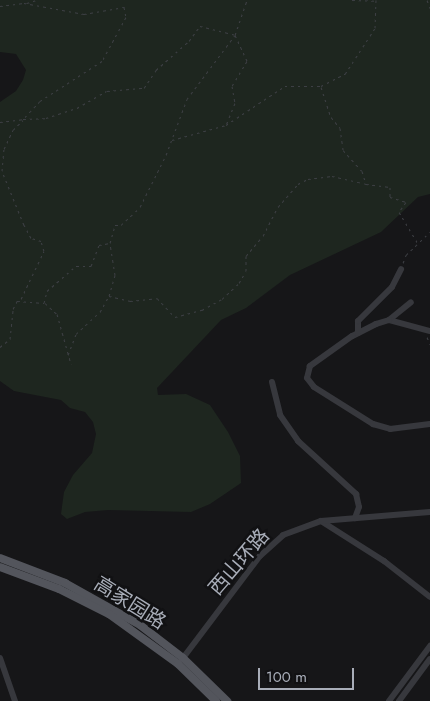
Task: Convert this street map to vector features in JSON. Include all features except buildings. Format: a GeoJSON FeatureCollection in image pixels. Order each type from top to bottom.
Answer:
{"type":"FeatureCollection","features":[{"type":"Feature","properties":{"kind":"main road","name":"高家园路"},"geometry":{"type":"LineString","coordinates":[[0,558],[65,583],[104,603],[183,658],[227,701]]}},
{"type":"Feature","properties":{"kind":"main road","name":"高家园路"},"geometry":{"type":"LineString","coordinates":[[0,567],[59,589],[109,614],[178,664],[216,701]]}},
{"type":"Feature","properties":{"kind":"street"},"geometry":{"type":"LineString","coordinates":[[358,333],[358,321],[392,287],[401,269]]}},
{"type":"Feature","properties":{"kind":"street"},"geometry":{"type":"LineString","coordinates":[[411,302],[389,320],[358,333],[310,366],[308,378],[314,387],[373,424],[390,429],[430,424]]}},
{"type":"Feature","properties":{"kind":"street"},"geometry":{"type":"LineString","coordinates":[[389,320],[427,331]]}},
{"type":"Feature","properties":{"kind":"street"},"geometry":{"type":"LineString","coordinates":[[272,382],[280,415],[298,441],[356,494],[359,507],[355,518]]}},
{"type":"Feature","properties":{"kind":"street","name":"西山环路"},"geometry":{"type":"LineString","coordinates":[[183,658],[260,556],[283,535],[321,522],[430,512]]}},
{"type":"Feature","properties":{"kind":"street"},"geometry":{"type":"LineString","coordinates":[[321,522],[384,561],[430,597]]}},
{"type":"Feature","properties":{"kind":"street"},"geometry":{"type":"LineString","coordinates":[[389,701],[430,646]]}},
{"type":"Feature","properties":{"kind":"street"},"geometry":{"type":"LineString","coordinates":[[0,658],[15,701]]}},
{"type":"Feature","properties":{"kind":"street"},"geometry":{"type":"LineString","coordinates":[[399,701],[430,658]]}},
{"type":"Feature","properties":{"kind":"path"},"geometry":{"type":"LineString","coordinates":[[0,6],[36,0]]}},
{"type":"Feature","properties":{"kind":"path"},"geometry":{"type":"LineString","coordinates":[[68,355],[76,334],[100,312],[109,296],[115,275],[110,244],[116,226],[121,225],[140,207],[172,140],[187,99],[235,35],[247,0]]}},
{"type":"Feature","properties":{"kind":"path"},"geometry":{"type":"LineString","coordinates":[[172,140],[226,125],[285,86],[321,86],[345,74],[365,47],[375,28],[376,1],[352,0]]}},
{"type":"Feature","properties":{"kind":"path"},"geometry":{"type":"LineString","coordinates":[[427,0],[430,8]]}},
{"type":"Feature","properties":{"kind":"path"},"geometry":{"type":"LineString","coordinates":[[0,347],[10,338],[13,309],[21,299],[44,251],[41,241],[31,238],[2,171],[4,149],[13,130],[40,101],[102,61],[126,17],[124,7],[84,14],[24,3]]}},
{"type":"Feature","properties":{"kind":"path"},"geometry":{"type":"LineString","coordinates":[[0,122],[46,118],[78,108],[107,91],[144,88],[156,70],[189,41],[200,26],[235,35]]}},
{"type":"Feature","properties":{"kind":"path"},"geometry":{"type":"LineString","coordinates":[[226,125],[235,103],[232,86],[247,61],[235,35]]}},
{"type":"Feature","properties":{"kind":"path"},"geometry":{"type":"LineString","coordinates":[[321,86],[331,117],[340,128],[343,150],[362,171],[366,184]]}},
{"type":"Feature","properties":{"kind":"path"},"geometry":{"type":"LineString","coordinates":[[109,296],[130,301],[157,298],[176,316],[202,310],[222,299],[239,283],[246,271],[246,256],[263,236],[278,207],[298,184],[308,179],[332,176],[366,184],[390,187],[390,197],[406,202],[399,212],[418,244]]}},
{"type":"Feature","properties":{"kind":"path"},"geometry":{"type":"LineString","coordinates":[[401,269],[406,256],[430,232]]}},
{"type":"Feature","properties":{"kind":"path"},"geometry":{"type":"LineString","coordinates":[[44,303],[47,291],[58,280],[76,266],[91,266],[99,245],[110,244]]}},
{"type":"Feature","properties":{"kind":"path"},"geometry":{"type":"LineString","coordinates":[[21,299],[44,303],[57,314],[71,364]]}},
{"type":"Feature","properties":{"kind":"path"},"geometry":{"type":"LineString","coordinates":[[427,331],[430,344]]}},
{"type":"Feature","properties":{"kind":"shaded area"},"geometry":{"type":"Polygon","coordinates":[[[0,0],[430,0],[430,194],[418,197],[381,232],[290,275],[246,308],[221,320],[157,388],[158,395],[186,394],[210,405],[228,432],[240,456],[241,483],[210,504],[191,512],[108,510],[85,512],[67,519],[61,514],[64,492],[73,475],[92,453],[96,434],[93,422],[85,412],[70,408],[61,400],[14,391],[0,381],[0,102],[16,91],[23,80],[26,70],[16,54],[0,52],[0,0]]]}}]}
